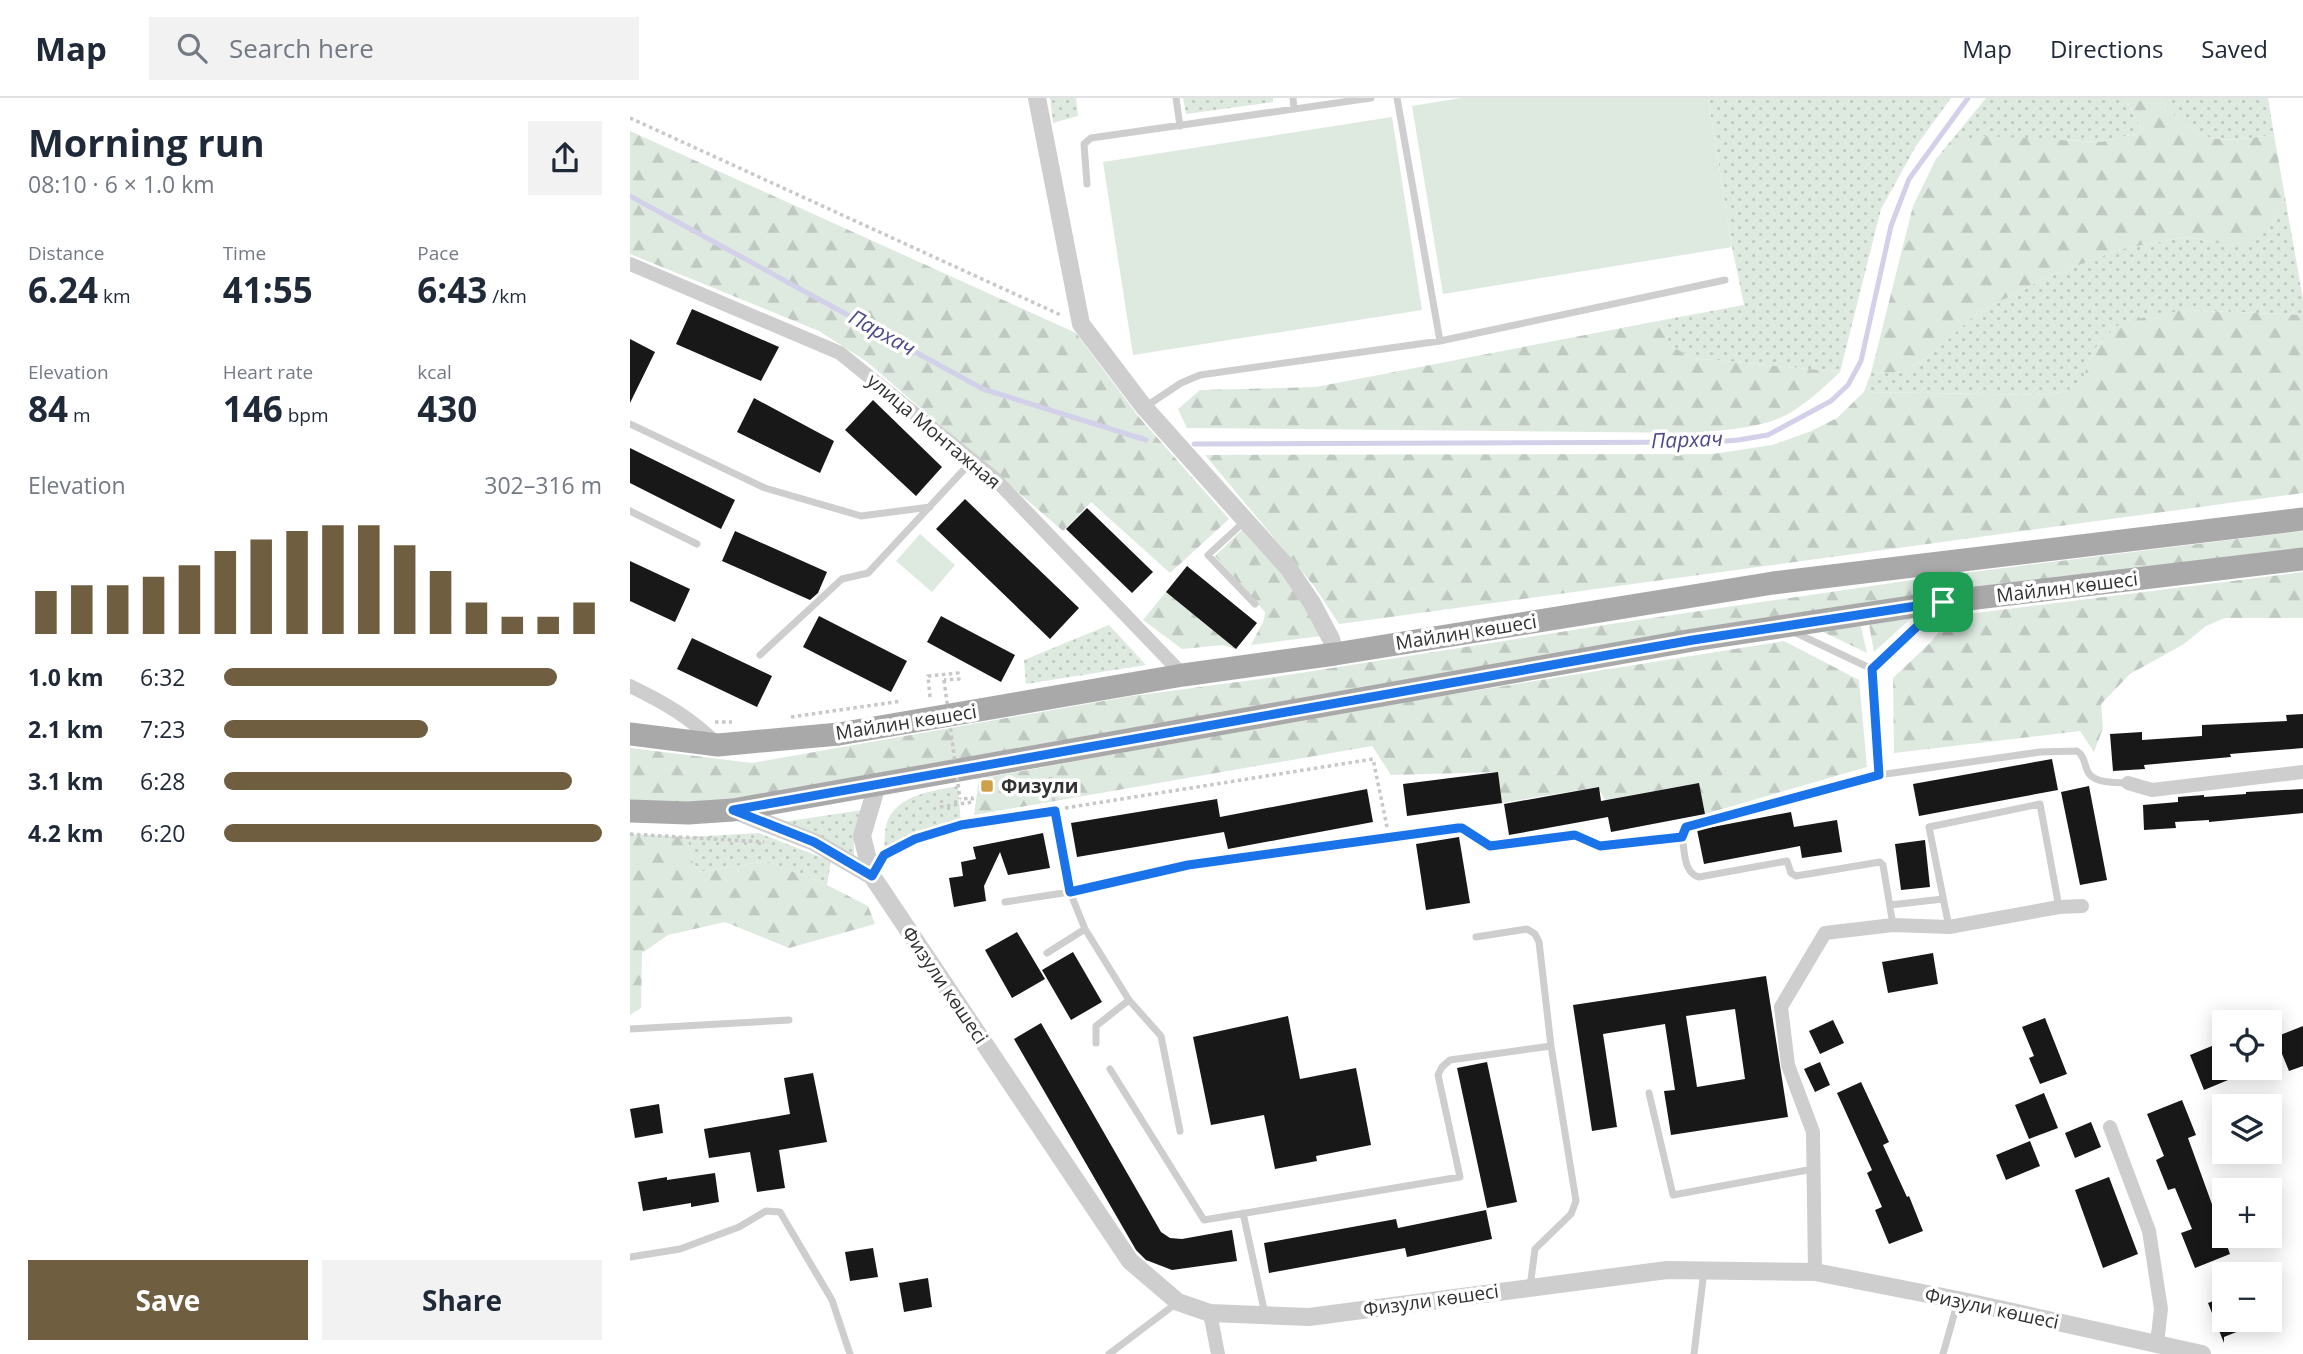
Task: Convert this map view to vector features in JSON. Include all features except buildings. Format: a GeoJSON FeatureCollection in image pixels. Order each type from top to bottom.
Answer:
{"type":"FeatureCollection","features":[{"type":"Feature","properties":{"kind":"main road","name":"Майлин көшесі"},"geometry":{"type":"LineString","coordinates":[[630,734],[718,745],[839,734],[1183,675],[1335,654],[1773,583],[2303,519]]}},
{"type":"Feature","properties":{"kind":"main road","name":"Майлин көшесі"},"geometry":{"type":"LineString","coordinates":[[630,811],[688,813],[733,810],[1781,626],[1943,602],[2303,559]]}},
{"type":"Feature","properties":{"kind":"street"},"geometry":{"type":"LineString","coordinates":[[1037,98],[1081,324],[1144,407],[1289,569],[1312,603],[1331,639],[1335,654]]}},
{"type":"Feature","properties":{"kind":"street","name":"улица Монтажная"},"geometry":{"type":"LineString","coordinates":[[630,264],[840,354],[994,478],[1183,675]]}},
{"type":"Feature","properties":{"kind":"street"},"geometry":{"type":"LineString","coordinates":[[630,686],[695,723],[718,745]]}},
{"type":"Feature","properties":{"kind":"street"},"geometry":{"type":"LineString","coordinates":[[2128,783],[2152,790],[2303,772]]}},
{"type":"Feature","properties":{"kind":"street"},"geometry":{"type":"LineString","coordinates":[[872,876],[862,836],[877,785]]}},
{"type":"Feature","properties":{"kind":"street"},"geometry":{"type":"LineString","coordinates":[[733,810],[814,842],[872,876]]}},
{"type":"Feature","properties":{"kind":"street","name":"Физули көшесі"},"geometry":{"type":"LineString","coordinates":[[872,876],[1130,1261],[1178,1302],[1210,1313],[1309,1317],[1667,1270],[1815,1272],[1958,1300],[2156,1349],[2202,1354]]}},
{"type":"Feature","properties":{"kind":"street"},"geometry":{"type":"LineString","coordinates":[[1815,1272],[1813,1132],[1788,1065],[1782,1007],[1825,933],[1893,925],[1949,927],[2059,906],[2082,906]]}},
{"type":"Feature","properties":{"kind":"street"},"geometry":{"type":"LineString","coordinates":[[2110,1126],[2149,1231],[2161,1309],[2156,1349]]}},
{"type":"Feature","properties":{"kind":"street"},"geometry":{"type":"LineString","coordinates":[[1210,1313],[1218,1354]]}},
{"type":"Feature","properties":{"kind":"lane"},"geometry":{"type":"LineString","coordinates":[[1176,98],[1180,126]]}},
{"type":"Feature","properties":{"kind":"lane"},"geometry":{"type":"LineString","coordinates":[[1293,98],[1294,109]]}},
{"type":"Feature","properties":{"kind":"lane"},"geometry":{"type":"LineString","coordinates":[[1087,184],[1084,144],[1088,140],[1371,98]]}},
{"type":"Feature","properties":{"kind":"lane"},"geometry":{"type":"LineString","coordinates":[[1397,98],[1440,341]]}},
{"type":"Feature","properties":{"kind":"lane"},"geometry":{"type":"LineString","coordinates":[[1144,407],[1181,383],[1200,376],[1440,341],[1725,280]]}},
{"type":"Feature","properties":{"kind":"lane"},"geometry":{"type":"LineString","coordinates":[[630,424],[765,488],[861,516],[930,507]]}},
{"type":"Feature","properties":{"kind":"lane"},"geometry":{"type":"LineString","coordinates":[[760,655],[842,579],[868,573],[972,461]]}},
{"type":"Feature","properties":{"kind":"lane"},"geometry":{"type":"LineString","coordinates":[[630,511],[696,544]]}},
{"type":"Feature","properties":{"kind":"lane"},"geometry":{"type":"LineString","coordinates":[[1245,520],[1208,555],[1255,604]]}},
{"type":"Feature","properties":{"kind":"lane"},"geometry":{"type":"LineString","coordinates":[[1872,669],[1943,602]]}},
{"type":"Feature","properties":{"kind":"lane"},"geometry":{"type":"LineString","coordinates":[[1781,626],[1872,669]]}},
{"type":"Feature","properties":{"kind":"lane"},"geometry":{"type":"LineString","coordinates":[[1872,669],[1879,775]]}},
{"type":"Feature","properties":{"kind":"lane"},"geometry":{"type":"LineString","coordinates":[[1893,925],[1881,862],[1796,876],[1791,873],[1787,861],[1692,876],[1688,870],[1682,837],[1686,827],[1879,775],[2040,752],[2077,751],[2082,755],[2088,773],[2093,778],[2128,783]]}},
{"type":"Feature","properties":{"kind":"lane"},"geometry":{"type":"LineString","coordinates":[[1949,927],[1929,829],[1931,825],[2040,804],[2059,906]]}},
{"type":"Feature","properties":{"kind":"lane"},"geometry":{"type":"LineString","coordinates":[[1055,811],[1070,892],[1085,929],[1129,1000],[1161,1036],[1180,1131]]}},
{"type":"Feature","properties":{"kind":"lane"},"geometry":{"type":"LineString","coordinates":[[1004,902],[1070,892],[1188,865],[1458,828],[1490,846],[1575,835],[1600,846],[1682,837]]}},
{"type":"Feature","properties":{"kind":"lane"},"geometry":{"type":"LineString","coordinates":[[1890,905],[1943,899]]}},
{"type":"Feature","properties":{"kind":"lane"},"geometry":{"type":"LineString","coordinates":[[1047,953],[1085,929]]}},
{"type":"Feature","properties":{"kind":"lane"},"geometry":{"type":"LineString","coordinates":[[1476,937],[1527,929],[1535,934],[1539,942],[1551,1046],[1576,1202],[1571,1214],[1535,1249],[1530,1287]]}},
{"type":"Feature","properties":{"kind":"lane"},"geometry":{"type":"LineString","coordinates":[[1096,1043],[1096,1026],[1129,1000]]}},
{"type":"Feature","properties":{"kind":"lane"},"geometry":{"type":"LineString","coordinates":[[630,1030],[789,1020]]}},
{"type":"Feature","properties":{"kind":"lane"},"geometry":{"type":"LineString","coordinates":[[1110,1069],[1204,1220],[1460,1177],[1438,1075],[1442,1067],[1450,1060],[1551,1046]]}},
{"type":"Feature","properties":{"kind":"lane"},"geometry":{"type":"LineString","coordinates":[[1649,1093],[1673,1195],[1813,1169]]}},
{"type":"Feature","properties":{"kind":"lane"},"geometry":{"type":"LineString","coordinates":[[630,1256],[680,1249],[738,1227],[766,1211],[780,1212],[832,1300],[850,1354]]}},
{"type":"Feature","properties":{"kind":"lane"},"geometry":{"type":"LineString","coordinates":[[1243,1213],[1265,1315]]}},
{"type":"Feature","properties":{"kind":"lane"},"geometry":{"type":"LineString","coordinates":[[1695,1354],[1704,1271]]}},
{"type":"Feature","properties":{"kind":"lane"},"geometry":{"type":"LineString","coordinates":[[1943,1354],[1958,1300]]}},
{"type":"Feature","properties":{"kind":"lane"},"geometry":{"type":"LineString","coordinates":[[1109,1354],[1178,1302]]}},
{"type":"Feature","properties":{"kind":"path"},"geometry":{"type":"LineString","coordinates":[[630,118],[1081,324]]}},
{"type":"Feature","properties":{"kind":"path"},"geometry":{"type":"LineString","coordinates":[[930,697],[928,676],[958,673],[959,679],[944,680],[960,799],[972,797],[973,802],[940,807]]}},
{"type":"Feature","properties":{"kind":"path"},"geometry":{"type":"LineString","coordinates":[[872,876],[884,855],[915,839],[961,825],[1373,759],[1389,838]]}},
{"type":"Feature","properties":{"kind":"path"},"geometry":{"type":"LineString","coordinates":[[1050,777],[1055,811]]}},
{"type":"Feature","properties":{"kind":"path"},"geometry":{"type":"LineString","coordinates":[[630,834],[769,842]]}},
{"type":"Feature","properties":{"kind":"green space"},"geometry":{"type":"Polygon","coordinates":[[[1050,98],[1076,98],[1078,116],[1053,123],[1050,98]]]}},
{"type":"Feature","properties":{"kind":"green space"},"geometry":{"type":"Polygon","coordinates":[[[1183,98],[1273,98],[1273,102],[1186,114],[1183,98]]]}},
{"type":"Feature","properties":{"kind":"green space"},"geometry":{"type":"Polygon","coordinates":[[[1461,98],[1708,98],[1732,247],[1443,294],[1412,106],[1461,98]]]}},
{"type":"Feature","properties":{"kind":"green space"},"geometry":{"type":"Polygon","coordinates":[[[1708,98],[1951,98],[1916,146],[1881,209],[1840,372],[1693,358],[1671,346],[1658,321],[1744,305],[1708,98]]]}},
{"type":"Feature","properties":{"kind":"green space"},"geometry":{"type":"Polygon","coordinates":[[[1986,98],[2125,98],[2143,132],[2101,142],[2062,140],[1953,145],[1936,159],[1986,98]]]}},
{"type":"Feature","properties":{"kind":"green space"},"geometry":{"type":"Polygon","coordinates":[[[2125,98],[2161,98],[2183,123],[2198,133],[2213,138],[2236,139],[2274,135],[2285,197],[2268,230],[2250,243],[2231,246],[2186,237],[2121,249],[2047,277],[1977,313],[1930,356],[1902,372],[1871,373],[1913,206],[1936,159],[1953,145],[1983,136],[2101,142],[2143,132],[2125,98]]]}},
{"type":"Feature","properties":{"kind":"green space"},"geometry":{"type":"Polygon","coordinates":[[[2161,98],[2268,98],[2274,135],[2228,140],[2206,136],[2176,117],[2161,98]]]}},
{"type":"Feature","properties":{"kind":"green space"},"geometry":{"type":"Polygon","coordinates":[[[1392,117],[1422,310],[1133,355],[1103,162],[1392,117]]]}},
{"type":"Feature","properties":{"kind":"green space"},"geometry":{"type":"Polygon","coordinates":[[[630,131],[1076,333],[1138,416],[1229,519],[1170,573],[1091,502],[1063,531],[866,361],[819,331],[630,254],[630,131]]]}},
{"type":"Feature","properties":{"kind":"green space"},"geometry":{"type":"Polygon","coordinates":[[[2285,197],[2303,299],[2303,315],[2186,310],[2117,326],[2099,343],[2089,360],[2083,379],[2067,391],[2042,395],[1864,392],[1871,373],[1902,372],[1930,356],[1977,313],[2047,277],[2121,249],[2186,237],[2231,246],[2268,230],[2285,197]]]}},
{"type":"Feature","properties":{"kind":"green space"},"geometry":{"type":"Polygon","coordinates":[[[2186,310],[2303,315],[2303,493],[1339,624],[1314,586],[1205,455],[1713,454],[1772,445],[1809,432],[1837,418],[1864,392],[2042,395],[2067,391],[2083,379],[2089,360],[2099,343],[2117,326],[2148,316],[2186,310]]]}},
{"type":"Feature","properties":{"kind":"green space"},"geometry":{"type":"Polygon","coordinates":[[[1658,321],[1671,346],[1693,358],[1840,372],[1804,404],[1780,418],[1748,427],[1694,433],[1187,428],[1178,409],[1200,390],[1316,387],[1658,321]]]}},
{"type":"Feature","properties":{"kind":"green space"},"geometry":{"type":"Polygon","coordinates":[[[1245,527],[1284,572],[1321,636],[1251,645],[1264,620],[1265,612],[1215,556],[1245,527]]]}},
{"type":"Feature","properties":{"kind":"green space"},"geometry":{"type":"Polygon","coordinates":[[[2303,531],[2303,550],[733,804],[630,803],[630,748],[752,763],[1132,696],[1268,678],[1611,624],[1940,576],[2303,531]]]}},
{"type":"Feature","properties":{"kind":"green space"},"geometry":{"type":"Polygon","coordinates":[[[920,534],[955,565],[932,592],[896,561],[920,534]]]}},
{"type":"Feature","properties":{"kind":"green space"},"geometry":{"type":"Polygon","coordinates":[[[2303,572],[2303,618],[2225,618],[2206,626],[2184,644],[2130,674],[2101,704],[2103,728],[2094,752],[2080,731],[1894,753],[1893,678],[1931,642],[1951,616],[2303,572]]]}},
{"type":"Feature","properties":{"kind":"green space"},"geometry":{"type":"Polygon","coordinates":[[[1166,592],[1236,649],[1223,645],[1182,649],[1143,620],[1166,592]]]}},
{"type":"Feature","properties":{"kind":"green space"},"geometry":{"type":"Polygon","coordinates":[[[1918,612],[1874,652],[1868,619],[1918,612]]]}},
{"type":"Feature","properties":{"kind":"green space"},"geometry":{"type":"Polygon","coordinates":[[[1860,623],[1867,653],[1817,629],[1860,623]]]}},
{"type":"Feature","properties":{"kind":"green space"},"geometry":{"type":"Polygon","coordinates":[[[1109,625],[1146,665],[1026,684],[1024,660],[1109,625]]]}},
{"type":"Feature","properties":{"kind":"green space"},"geometry":{"type":"Polygon","coordinates":[[[1784,641],[1859,680],[1867,767],[1705,814],[1699,783],[1605,800],[1598,787],[1502,803],[1498,772],[1391,775],[1372,746],[974,815],[979,779],[1349,711],[1784,641]]]}},
{"type":"Feature","properties":{"kind":"green space"},"geometry":{"type":"Polygon","coordinates":[[[958,786],[961,825],[915,840],[884,855],[887,822],[899,805],[917,795],[958,786]]]}},
{"type":"Feature","properties":{"kind":"green space"},"geometry":{"type":"Polygon","coordinates":[[[862,810],[854,833],[854,859],[783,822],[862,810]]]}},
{"type":"Feature","properties":{"kind":"green space"},"geometry":{"type":"Polygon","coordinates":[[[759,833],[831,861],[827,885],[766,861],[700,872],[692,861],[687,837],[759,833]]]}},
{"type":"Feature","properties":{"kind":"green space"},"geometry":{"type":"Polygon","coordinates":[[[630,834],[687,837],[692,861],[700,872],[766,861],[827,885],[868,906],[875,924],[789,948],[725,922],[668,935],[642,953],[641,1008],[630,1015],[630,834]]]}},
{"type":"Feature","properties":{"kind":"waterway","name":"Пархач"},"geometry":{"type":"LineString","coordinates":[[1194,444],[1713,442],[1768,435],[1831,401],[1848,385],[1861,361],[1891,226],[1909,179],[1968,98]]}},
{"type":"Feature","properties":{"kind":"waterway","name":"Пархач"},"geometry":{"type":"LineString","coordinates":[[630,196],[983,389],[1146,440]]}},
{"type":"Feature","properties":{"kind":"place","name":"Физули"},"geometry":{"type":"Point","coordinates":[987,786]}},
{"type":"Feature","properties":{"kind":"route"},"geometry":{"type":"LineString","coordinates":[[1943,602],[1872,669],[1879,775],[1686,827],[1682,837],[1595,846],[1587,839],[1575,835],[1486,846],[1462,828],[1458,828],[1188,865],[1070,892],[1055,811],[961,825],[915,839],[884,855],[872,876],[814,842],[733,810],[1693,640],[1943,602]]}}]}
